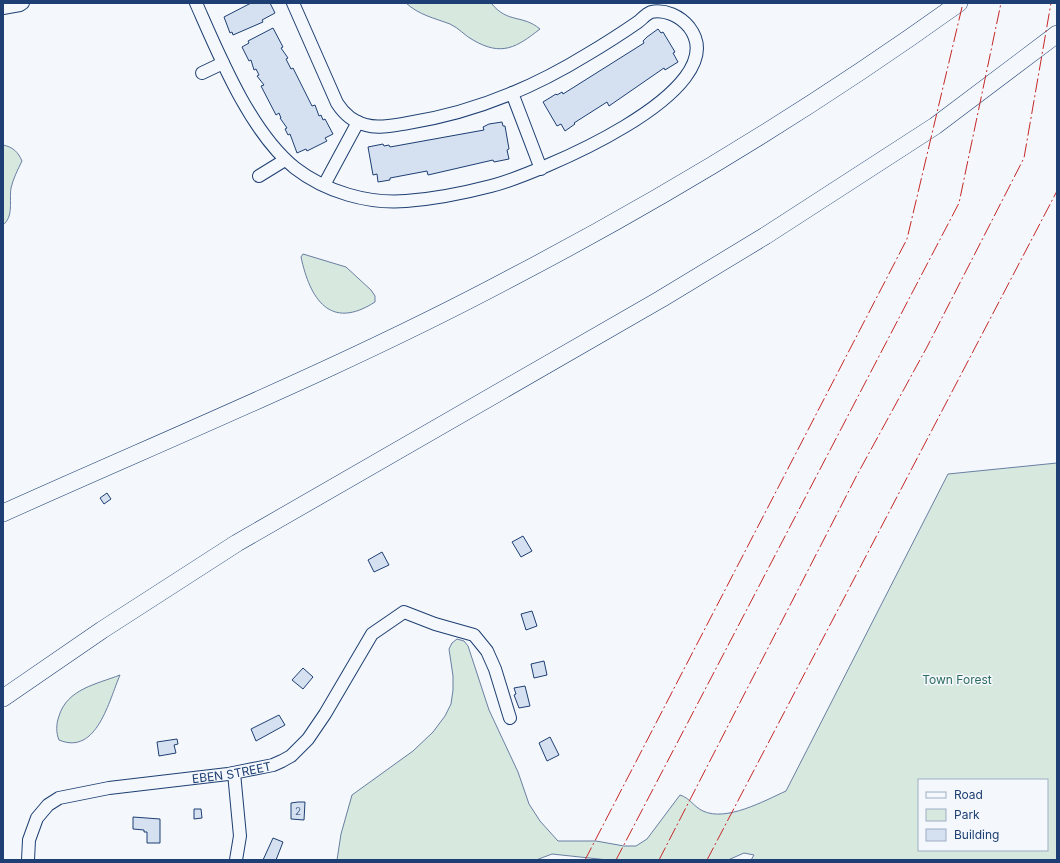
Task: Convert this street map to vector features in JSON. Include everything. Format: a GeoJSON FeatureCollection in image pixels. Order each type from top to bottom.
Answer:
{"type":"FeatureCollection","features":[{"type":"Feature","properties":{"kind":"highway"},"geometry":{"type":"LineString","coordinates":[[3,513],[250,404],[354,356],[513,278],[628,215],[718,162],[888,54],[959,3]]}},
{"type":"Feature","properties":{"kind":"highway"},"geometry":{"type":"LineString","coordinates":[[3,698],[109,626],[238,543],[661,299],[765,236],[934,126],[1057,34]]}},
{"type":"Feature","properties":{"kind":"street"},"geometry":{"type":"LineString","coordinates":[[3,8],[20,5],[23,3]]}},
{"type":"Feature","properties":{"kind":"street"},"geometry":{"type":"LineString","coordinates":[[196,3],[223,62],[264,134],[285,160],[297,170],[324,185],[364,199],[406,201],[493,186],[541,169],[583,150],[614,133],[660,101],[686,78],[694,65],[697,50],[694,38],[689,28],[678,17],[664,12],[649,12],[588,54],[534,85],[458,113],[413,122],[368,126],[343,113],[337,103],[293,3]]}},
{"type":"Feature","properties":{"kind":"street"},"geometry":{"type":"LineString","coordinates":[[202,73],[223,62]]}},
{"type":"Feature","properties":{"kind":"street"},"geometry":{"type":"LineString","coordinates":[[512,93],[541,169]]}},
{"type":"Feature","properties":{"kind":"street"},"geometry":{"type":"LineString","coordinates":[[324,185],[358,122]]}},
{"type":"Feature","properties":{"kind":"street"},"geometry":{"type":"LineString","coordinates":[[259,176],[285,160]]}},
{"type":"Feature","properties":{"kind":"street","name":"EBEN STREET"},"geometry":{"type":"LineString","coordinates":[[28,860],[29,840],[37,818],[48,805],[59,798],[109,788],[234,773],[273,765],[282,761],[300,748],[325,714],[372,634],[404,612],[435,624],[474,635],[487,651],[495,669],[510,718]]}},
{"type":"Feature","properties":{"kind":"street"},"geometry":{"type":"LineString","coordinates":[[234,773],[240,836],[236,860]]}},
{"type":"Feature","properties":{"kind":"green space"},"geometry":{"type":"Polygon","coordinates":[[[406,3],[491,3],[503,14],[533,24],[540,29],[524,41],[509,48],[492,48],[473,40],[450,24],[421,13],[406,3]]]}},
{"type":"Feature","properties":{"kind":"green space"},"geometry":{"type":"Polygon","coordinates":[[[3,145],[15,150],[22,161],[11,188],[9,217],[3,225],[3,145]]]}},
{"type":"Feature","properties":{"kind":"green space"},"geometry":{"type":"Polygon","coordinates":[[[303,254],[346,267],[371,290],[375,296],[375,302],[359,310],[346,313],[334,312],[324,306],[310,286],[301,257],[303,254]]]}},
{"type":"Feature","properties":{"kind":"green space","name":"Town Forest"},"geometry":{"type":"Polygon","coordinates":[[[1057,463],[1057,860],[751,860],[754,855],[744,853],[728,860],[608,860],[552,854],[536,860],[337,860],[341,834],[352,795],[413,751],[433,732],[445,716],[451,704],[453,690],[453,676],[449,649],[452,643],[457,639],[464,641],[468,646],[489,710],[518,772],[529,804],[540,821],[558,841],[596,841],[624,846],[636,846],[647,839],[680,795],[687,798],[703,811],[712,814],[723,814],[756,805],[786,791],[948,474],[1057,463]]]}},
{"type":"Feature","properties":{"kind":"green space"},"geometry":{"type":"Polygon","coordinates":[[[120,675],[106,711],[100,723],[92,733],[83,740],[72,743],[59,740],[57,731],[58,719],[63,707],[69,699],[84,689],[120,675]]]}},
{"type":"Feature","properties":{"kind":"building"},"geometry":{"type":"Polygon","coordinates":[[[251,3],[270,3],[275,13],[262,20],[263,22],[233,35],[232,32],[230,33],[224,17],[251,3]]]}},
{"type":"Feature","properties":{"kind":"building"},"geometry":{"type":"Polygon","coordinates":[[[273,28],[283,47],[281,48],[288,58],[286,59],[291,69],[293,68],[312,106],[315,105],[319,116],[321,115],[323,120],[325,119],[333,134],[325,138],[327,141],[307,151],[306,149],[297,153],[290,134],[288,135],[285,129],[287,128],[280,118],[279,113],[276,115],[261,86],[264,85],[257,76],[259,75],[256,69],[254,70],[251,60],[249,61],[242,47],[249,43],[248,41],[273,28]]]}},
{"type":"Feature","properties":{"kind":"building"},"geometry":{"type":"Polygon","coordinates":[[[658,29],[661,33],[663,32],[675,52],[673,53],[678,62],[665,70],[664,68],[609,106],[607,102],[574,123],[575,124],[565,131],[561,124],[557,126],[543,102],[556,94],[557,95],[562,92],[563,94],[644,43],[643,41],[647,37],[658,29]]]}},
{"type":"Feature","properties":{"kind":"building"},"geometry":{"type":"Polygon","coordinates":[[[502,122],[503,126],[505,126],[509,149],[507,150],[509,159],[494,162],[493,160],[428,175],[427,171],[390,178],[390,180],[378,182],[377,174],[373,175],[368,147],[383,144],[384,146],[389,145],[390,147],[484,130],[483,127],[489,124],[502,122]]]}},
{"type":"Feature","properties":{"kind":"building"},"geometry":{"type":"Polygon","coordinates":[[[107,493],[111,499],[104,504],[100,498],[107,493]]]}},
{"type":"Feature","properties":{"kind":"building"},"geometry":{"type":"Polygon","coordinates":[[[523,536],[532,551],[521,557],[512,542],[523,536]]]}},
{"type":"Feature","properties":{"kind":"building"},"geometry":{"type":"Polygon","coordinates":[[[382,552],[389,565],[374,572],[368,560],[382,552]]]}},
{"type":"Feature","properties":{"kind":"building"},"geometry":{"type":"Polygon","coordinates":[[[532,611],[537,626],[526,630],[521,614],[532,611]]]}},
{"type":"Feature","properties":{"kind":"building"},"geometry":{"type":"Polygon","coordinates":[[[544,661],[547,675],[534,678],[531,664],[544,661]]]}},
{"type":"Feature","properties":{"kind":"building"},"geometry":{"type":"Polygon","coordinates":[[[303,668],[313,677],[303,689],[292,680],[303,668]]]}},
{"type":"Feature","properties":{"kind":"building"},"geometry":{"type":"Polygon","coordinates":[[[525,686],[530,706],[519,708],[514,695],[516,694],[514,688],[525,686]]]}},
{"type":"Feature","properties":{"kind":"building"},"geometry":{"type":"Polygon","coordinates":[[[279,715],[285,725],[256,741],[251,729],[279,715]]]}},
{"type":"Feature","properties":{"kind":"building"},"geometry":{"type":"Polygon","coordinates":[[[550,737],[559,755],[547,761],[539,743],[550,737]]]}},
{"type":"Feature","properties":{"kind":"building"},"geometry":{"type":"Polygon","coordinates":[[[177,739],[178,744],[174,745],[176,753],[159,756],[157,742],[177,739]]]}},
{"type":"Feature","properties":{"kind":"building"},"geometry":{"type":"Polygon","coordinates":[[[305,802],[304,820],[291,819],[291,803],[305,802]]]}},
{"type":"Feature","properties":{"kind":"building"},"geometry":{"type":"Polygon","coordinates":[[[194,809],[201,809],[202,818],[194,819],[194,809]]]}},
{"type":"Feature","properties":{"kind":"building"},"geometry":{"type":"Polygon","coordinates":[[[133,817],[160,819],[160,843],[147,843],[147,832],[144,832],[144,830],[133,829],[133,817]]]}},
{"type":"Feature","properties":{"kind":"building"},"geometry":{"type":"Polygon","coordinates":[[[273,838],[283,842],[276,860],[263,860],[273,838]]]}},
{"type":"Feature","properties":{"kind":"power"},"geometry":{"type":"LineString","coordinates":[[585,860],[907,239],[963,3]]}},
{"type":"Feature","properties":{"kind":"power"},"geometry":{"type":"LineString","coordinates":[[616,860],[959,203],[1001,3]]}},
{"type":"Feature","properties":{"kind":"power"},"geometry":{"type":"LineString","coordinates":[[659,860],[857,475],[927,347],[1024,158],[1051,3]]}},
{"type":"Feature","properties":{"kind":"power"},"geometry":{"type":"LineString","coordinates":[[707,860],[1057,191]]}}]}
